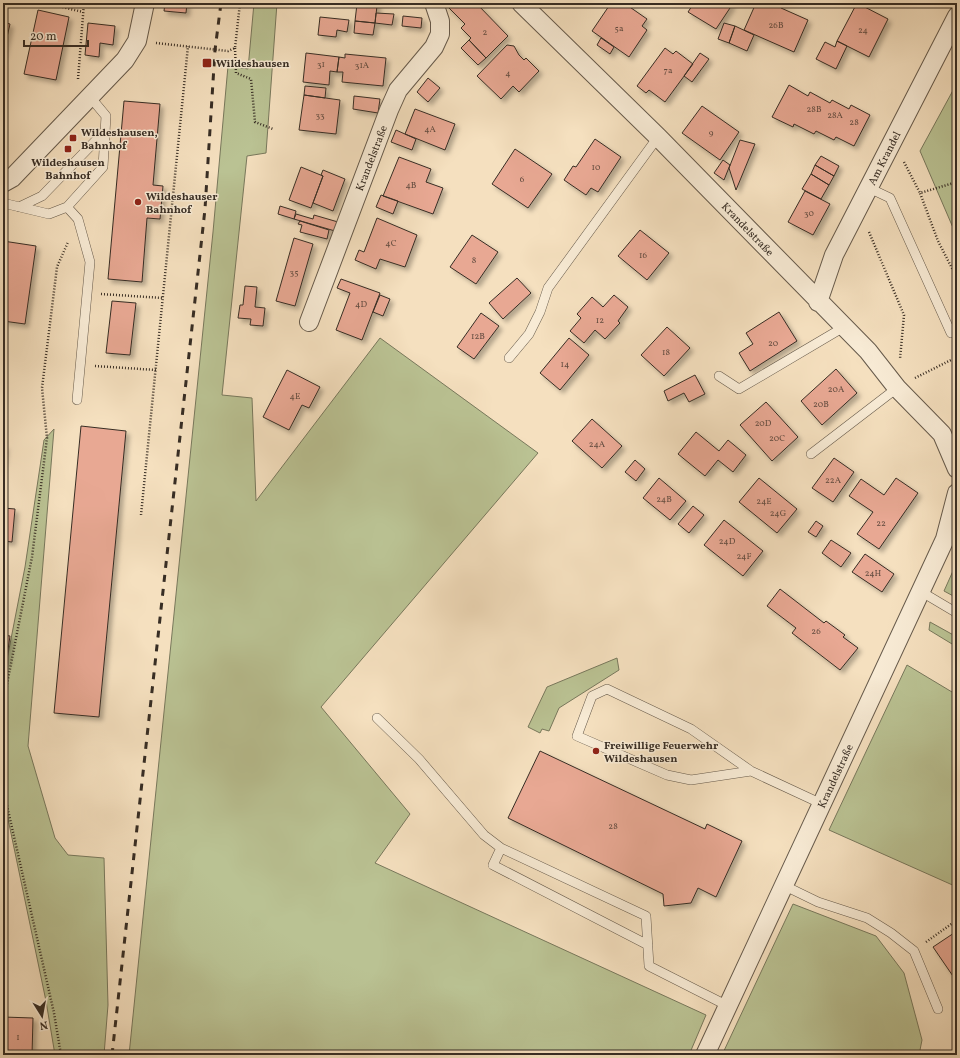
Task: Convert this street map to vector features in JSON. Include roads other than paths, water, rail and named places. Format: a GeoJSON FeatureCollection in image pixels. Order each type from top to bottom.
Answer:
{"type":"FeatureCollection","features":[{"type":"Feature","properties":{"kind":"street"},"geometry":{"type":"LineString","coordinates":[[3,182],[12,178],[48,139],[91,98],[125,60],[137,41],[144,3]]}},
{"type":"Feature","properties":{"kind":"street","name":"Krandelstraße"},"geometry":{"type":"LineString","coordinates":[[309,322],[389,110],[398,90],[434,47],[440,34],[440,21],[434,3]]}},
{"type":"Feature","properties":{"kind":"street","name":"Krandelstraße"},"geometry":{"type":"LineString","coordinates":[[521,3],[658,137],[818,302],[868,351],[897,388],[942,434],[957,469]]}},
{"type":"Feature","properties":{"kind":"street","name":"Am Krandel"},"geometry":{"type":"LineString","coordinates":[[818,302],[834,255],[957,16]]}},
{"type":"Feature","properties":{"kind":"street","name":"Krandelstraße"},"geometry":{"type":"LineString","coordinates":[[705,1055],[945,539],[957,493]]}},
{"type":"Feature","properties":{"kind":"lane"},"geometry":{"type":"LineString","coordinates":[[3,203],[49,214],[67,207],[104,167],[106,116],[91,98]]}},
{"type":"Feature","properties":{"kind":"lane"},"geometry":{"type":"LineString","coordinates":[[19,207],[42,196],[105,130]]}},
{"type":"Feature","properties":{"kind":"lane"},"geometry":{"type":"LineString","coordinates":[[508,358],[529,334],[540,312],[548,288],[658,137]]}},
{"type":"Feature","properties":{"kind":"lane"},"geometry":{"type":"LineString","coordinates":[[869,188],[890,198],[951,333]]}},
{"type":"Feature","properties":{"kind":"lane"},"geometry":{"type":"LineString","coordinates":[[67,207],[78,219],[90,262],[77,400]]}},
{"type":"Feature","properties":{"kind":"lane"},"geometry":{"type":"LineString","coordinates":[[719,376],[739,389],[844,327]]}},
{"type":"Feature","properties":{"kind":"lane"},"geometry":{"type":"LineString","coordinates":[[810,454],[897,388]]}},
{"type":"Feature","properties":{"kind":"lane"},"geometry":{"type":"LineString","coordinates":[[920,591],[957,613]]}},
{"type":"Feature","properties":{"kind":"lane"},"geometry":{"type":"LineString","coordinates":[[751,771],[691,780],[667,775],[577,736],[592,696],[607,690],[691,729],[751,771],[822,804]]}},
{"type":"Feature","properties":{"kind":"lane"},"geometry":{"type":"LineString","coordinates":[[377,718],[419,759],[484,835],[501,848],[646,916],[649,966],[728,1006]]}},
{"type":"Feature","properties":{"kind":"lane"},"geometry":{"type":"LineString","coordinates":[[501,848],[493,865],[648,945]]}},
{"type":"Feature","properties":{"kind":"lane"},"geometry":{"type":"LineString","coordinates":[[783,885],[818,902],[867,918],[891,933],[914,951],[938,1009]]}},
{"type":"Feature","properties":{"kind":"railway"},"geometry":{"type":"LineString","coordinates":[[112,1055],[205,209],[215,50],[221,3]]}},
{"type":"Feature","properties":{"kind":"place","name":"Wildeshausen"},"geometry":{"type":"Point","coordinates":[207,63]}},
{"type":"Feature","properties":{"kind":"place","name":"Wildeshausen, Bahnhof"},"geometry":{"type":"Point","coordinates":[73,138]}},
{"type":"Feature","properties":{"kind":"place","name":"Wildeshausen Bahnhof"},"geometry":{"type":"Point","coordinates":[68,149]}},
{"type":"Feature","properties":{"kind":"place","name":"Wildeshauser Bahnhof"},"geometry":{"type":"Point","coordinates":[138,202]}},
{"type":"Feature","properties":{"kind":"place","name":"Freiwillige Feuerwehr Wildeshausen"},"geometry":{"type":"Point","coordinates":[596,751]}}]}
